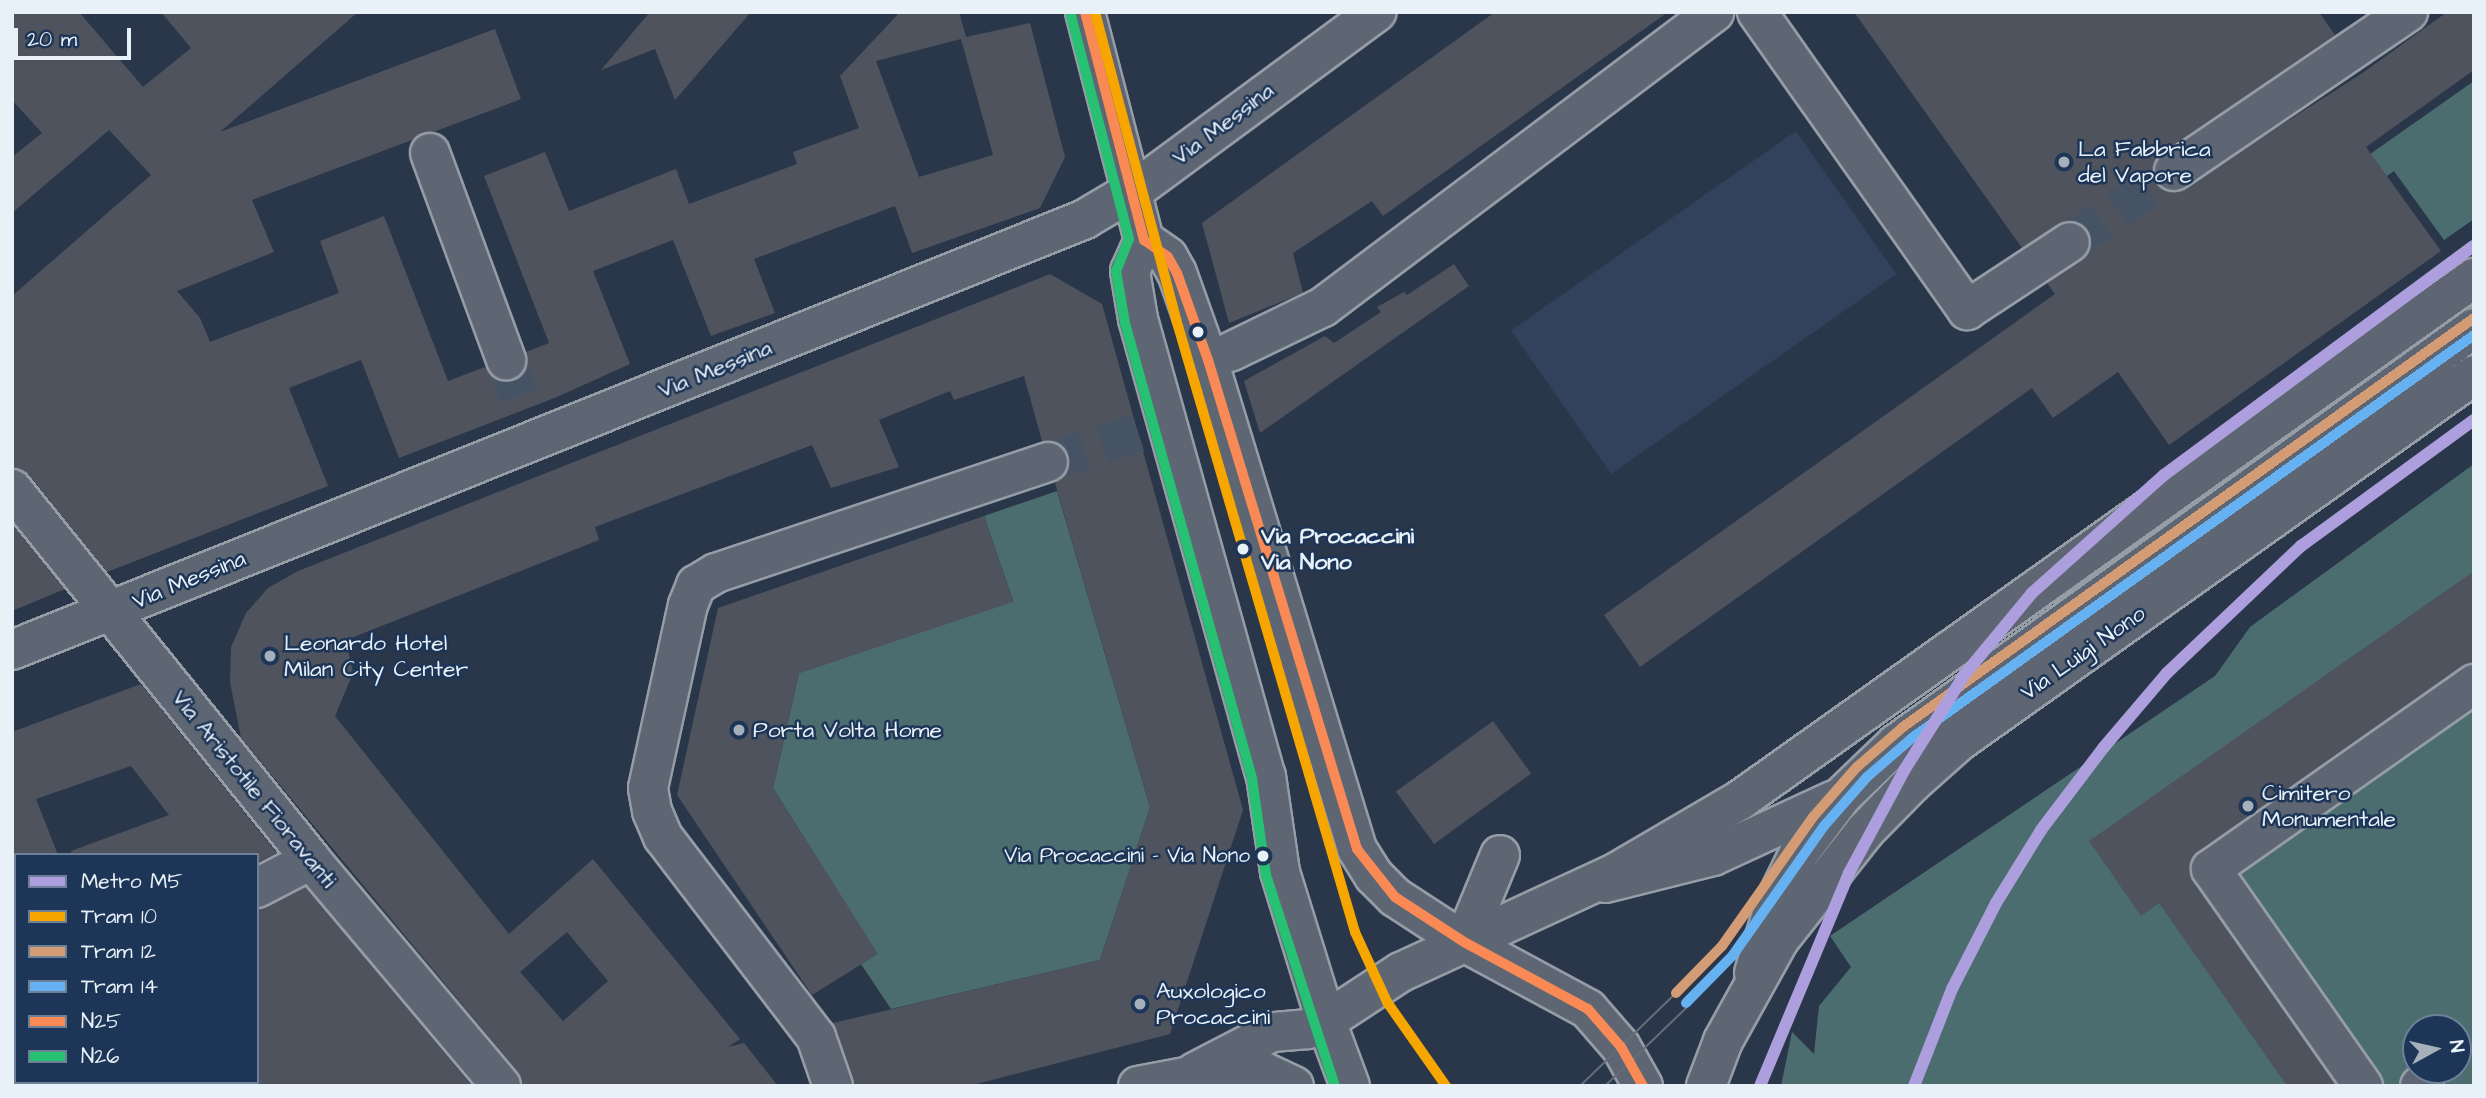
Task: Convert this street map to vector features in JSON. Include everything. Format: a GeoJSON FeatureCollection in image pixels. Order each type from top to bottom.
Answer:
{"type":"FeatureCollection","features":[{"type":"Feature","properties":{"kind":"street"},"geometry":{"type":"LineString","coordinates":[[1084,12],[1129,192],[1144,240],[1168,257],[1194,319],[1357,849],[1374,876],[1395,897],[1464,942],[1580,1003],[1620,1047],[1643,1086]]}},
{"type":"Feature","properties":{"kind":"street","name":"Via Messina"},"geometry":{"type":"LineString","coordinates":[[12,650],[111,611],[530,426],[1065,227],[1129,192],[1376,12]]}},
{"type":"Feature","properties":{"kind":"street"},"geometry":{"type":"LineString","coordinates":[[1230,352],[1323,307],[1714,12]]}},
{"type":"Feature","properties":{"kind":"street"},"geometry":{"type":"LineString","coordinates":[[1758,12],[1968,310],[2070,242]]}},
{"type":"Feature","properties":{"kind":"street"},"geometry":{"type":"LineString","coordinates":[[2174,171],[2408,12]]}},
{"type":"Feature","properties":{"kind":"street"},"geometry":{"type":"LineString","coordinates":[[430,153],[506,360]]}},
{"type":"Feature","properties":{"kind":"street"},"geometry":{"type":"LineString","coordinates":[[1144,240],[1130,271],[1153,428],[1266,776],[1282,881],[1326,1021],[1350,1086]]}},
{"type":"Feature","properties":{"kind":"street"},"geometry":{"type":"LineString","coordinates":[[1138,1086],[1195,1072],[1272,1032],[1308,1029],[1326,1021],[1378,986],[1664,847],[1740,800],[2474,278]]}},
{"type":"Feature","properties":{"kind":"street"},"geometry":{"type":"LineString","coordinates":[[1706,1086],[1749,989],[1786,877],[1842,796],[1896,744],[1959,695],[2474,328]]}},
{"type":"Feature","properties":{"kind":"street","name":"Via Luigi Nono"},"geometry":{"type":"LineString","coordinates":[[1749,989],[1815,889],[1864,831],[1958,742],[2474,375]]}},
{"type":"Feature","properties":{"kind":"street"},"geometry":{"type":"LineString","coordinates":[[833,1086],[816,1037],[663,837],[652,811],[648,788],[688,605],[696,584],[716,573],[1048,462]]}},
{"type":"Feature","properties":{"kind":"street","name":"Via Aristotile Fioravanti"},"geometry":{"type":"LineString","coordinates":[[12,489],[311,860],[501,1086]]}},
{"type":"Feature","properties":{"kind":"street"},"geometry":{"type":"LineString","coordinates":[[2362,1086],[2211,869],[2474,684]]}},
{"type":"Feature","properties":{"kind":"street"},"geometry":{"type":"LineString","coordinates":[[1588,886],[1713,856],[1842,796]]}},
{"type":"Feature","properties":{"kind":"street"},"geometry":{"type":"LineString","coordinates":[[1464,942],[1500,855]]}},
{"type":"Feature","properties":{"kind":"street"},"geometry":{"type":"LineString","coordinates":[[259,887],[311,860]]}},
{"type":"Feature","properties":{"kind":"street"},"geometry":{"type":"LineString","coordinates":[[1195,1072],[1264,1072],[1293,1086]]}},
{"type":"Feature","properties":{"kind":"shaded area"},"geometry":{"type":"Polygon","coordinates":[[[1796,131],[1896,274],[1611,474],[1511,331],[1796,131]]]}},
{"type":"Feature","properties":{"kind":"green space"},"geometry":{"type":"Polygon","coordinates":[[[2474,81],[2474,219],[2444,240],[2394,171],[2253,270],[2238,247],[2474,81]]]}},
{"type":"Feature","properties":{"kind":"green space","name":"Cimitero Monumentale"},"geometry":{"type":"Polygon","coordinates":[[[2474,464],[2474,1086],[1781,1086],[1792,1032],[1814,1054],[1819,1006],[1851,967],[1830,936],[2215,676],[2250,627],[2474,464]]]}},
{"type":"Feature","properties":{"kind":"green space"},"geometry":{"type":"Polygon","coordinates":[[[1057,491],[1150,807],[1100,960],[891,1009],[861,964],[877,954],[773,788],[799,673],[1013,601],[984,516],[1057,491]]]}},
{"type":"Feature","properties":{"kind":"building"},"geometry":{"type":"Polygon","coordinates":[[[12,12],[79,12],[143,87],[191,48],[161,12],[358,12],[220,132],[495,29],[521,99],[252,200],[274,252],[177,291],[200,318],[210,342],[339,293],[320,241],[384,216],[448,381],[485,367],[502,381],[514,380],[527,364],[526,352],[549,343],[484,176],[545,152],[569,211],[676,169],[689,204],[797,164],[793,152],[859,128],[840,76],[900,12],[959,12],[966,37],[1030,23],[1065,157],[1040,208],[912,253],[895,206],[754,259],[775,313],[711,336],[673,240],[593,271],[630,364],[557,397],[399,458],[361,360],[289,388],[328,486],[107,572],[29,475],[12,468],[12,296],[151,175],[109,130],[12,213],[12,157],[42,133],[12,100],[12,12]],[[961,39],[876,61],[919,177],[993,155],[961,39]]]}},
{"type":"Feature","properties":{"kind":"building"},"geometry":{"type":"Polygon","coordinates":[[[650,12],[751,12],[675,100],[655,49],[601,70],[650,12]]]}},
{"type":"Feature","properties":{"kind":"building"},"geometry":{"type":"Polygon","coordinates":[[[1495,12],[1668,12],[1383,216],[1372,201],[1293,253],[1303,293],[1229,323],[1202,223],[1495,12]]]}},
{"type":"Feature","properties":{"kind":"building"},"geometry":{"type":"Polygon","coordinates":[[[1854,12],[2319,12],[2335,35],[2155,161],[2156,183],[2175,193],[2361,74],[2447,12],[2474,12],[2474,70],[2366,147],[2441,251],[2169,445],[2118,372],[2053,418],[2032,388],[1640,667],[1604,615],[2055,294],[2047,283],[2090,251],[2089,231],[2069,220],[2022,248],[1854,12]]]}},
{"type":"Feature","properties":{"kind":"building"},"geometry":{"type":"Polygon","coordinates":[[[1454,264],[1469,286],[1260,433],[1244,381],[1325,336],[1334,343],[1381,312],[1377,307],[1404,292],[1407,295],[1454,264]]]}},
{"type":"Feature","properties":{"kind":"building"},"geometry":{"type":"Polygon","coordinates":[[[1050,274],[1102,304],[1243,810],[1170,1034],[969,1086],[854,1086],[833,1023],[1100,960],[1150,807],[1055,483],[1065,476],[1069,456],[1062,445],[1042,441],[1024,376],[954,400],[950,391],[879,420],[899,467],[831,488],[812,445],[595,527],[599,540],[346,640],[353,673],[335,716],[509,934],[593,859],[740,1039],[728,1047],[744,1043],[778,1086],[522,1086],[518,1072],[241,738],[230,682],[231,647],[246,613],[268,588],[298,571],[1050,274]],[[567,932],[520,972],[563,1021],[608,981],[567,932]]]}},
{"type":"Feature","properties":{"kind":"building","name":"Porta Volta Home"},"geometry":{"type":"Polygon","coordinates":[[[984,516],[1013,602],[799,673],[773,788],[878,954],[812,995],[677,795],[718,608],[984,516]]]}},
{"type":"Feature","properties":{"kind":"building"},"geometry":{"type":"Polygon","coordinates":[[[12,524],[65,589],[12,611],[12,524]]]}},
{"type":"Feature","properties":{"kind":"building","name":"Cimitero Monumentale"},"geometry":{"type":"Polygon","coordinates":[[[2474,571],[2474,662],[2461,666],[2191,860],[2193,882],[2336,1086],[2287,1086],[2159,903],[2141,916],[2089,841],[2474,571]]]}},
{"type":"Feature","properties":{"kind":"building"},"geometry":{"type":"Polygon","coordinates":[[[141,684],[277,853],[259,862],[259,853],[72,853],[169,815],[131,766],[36,799],[57,853],[12,855],[12,732],[141,684]]]}},
{"type":"Feature","properties":{"kind":"building"},"geometry":{"type":"Polygon","coordinates":[[[1493,721],[1531,774],[1434,844],[1396,792],[1493,721]]]}},
{"type":"Feature","properties":{"kind":"building"},"geometry":{"type":"Polygon","coordinates":[[[306,887],[472,1086],[257,1086],[259,909],[306,887]]]}},
{"type":"Feature","properties":{"kind":"tunnel"},"geometry":{"type":"LineString","coordinates":[[2070,242],[2174,171]]}},
{"type":"Feature","properties":{"kind":"tunnel"},"geometry":{"type":"LineString","coordinates":[[506,360],[524,410]]}},
{"type":"Feature","properties":{"kind":"tunnel"},"geometry":{"type":"LineString","coordinates":[[1048,462],[1138,433]]}},
{"type":"Feature","properties":{"kind":"tram line","name":"10"},"geometry":{"type":"LineString","coordinates":[[1095,12],[1176,319],[1355,932],[1387,1002],[1446,1086]]}},
{"type":"Feature","properties":{"kind":"tram line","name":"12"},"geometry":{"type":"LineString","coordinates":[[1676,993],[1722,946],[1813,817],[1857,767],[1903,727],[2474,318]]}},
{"type":"Feature","properties":{"kind":"tram line","name":"14"},"geometry":{"type":"LineString","coordinates":[[1686,1003],[1733,955],[1824,826],[1867,777],[1912,738],[2474,335]]}},
{"type":"Feature","properties":{"kind":"tram line"},"geometry":{"type":"LineString","coordinates":[[1580,1086],[1676,993]]}},
{"type":"Feature","properties":{"kind":"tram line"},"geometry":{"type":"LineString","coordinates":[[1605,1086],[1687,1007]]}},
{"type":"Feature","properties":{"kind":"metro line","name":"M5"},"geometry":{"type":"LineString","coordinates":[[1760,1086],[1849,873],[1905,769],[1965,674],[2032,593],[2164,475],[2474,246]]}},
{"type":"Feature","properties":{"kind":"metro line","name":"M5"},"geometry":{"type":"LineString","coordinates":[[1914,1086],[1952,989],[1996,903],[2041,830],[2104,747],[2167,673],[2301,546],[2474,420]]}},
{"type":"Feature","properties":{"kind":"transit line","name":"N25"},"geometry":{"type":"LineString","coordinates":[[1085,12],[1144,240],[1168,257],[1177,273],[1208,360],[1357,849],[1395,897],[1464,942],[1588,1009],[1621,1047],[1643,1086]]}},
{"type":"Feature","properties":{"kind":"transit line","name":"N26"},"geometry":{"type":"LineString","coordinates":[[1071,16],[1129,239],[1116,271],[1125,323],[1252,779],[1266,875],[1335,1086]]}},
{"type":"Feature","properties":{"kind":"place","name":"La Fabbrica del Vapore"},"geometry":{"type":"Point","coordinates":[2064,162]}},
{"type":"Feature","properties":{"kind":"place","name":"Via Procaccini Via Nono"},"geometry":{"type":"Point","coordinates":[1243,549]}},
{"type":"Feature","properties":{"kind":"place","name":"Leonardo Hotel Milan City Center"},"geometry":{"type":"Point","coordinates":[270,656]}},
{"type":"Feature","properties":{"kind":"place","name":"Porta Volta Home"},"geometry":{"type":"Point","coordinates":[739,730]}},
{"type":"Feature","properties":{"kind":"place","name":"Cimitero Monumentale"},"geometry":{"type":"Point","coordinates":[2248,806]}},
{"type":"Feature","properties":{"kind":"place","name":"Via Procaccini - Via Nono"},"geometry":{"type":"Point","coordinates":[1263,856]}},
{"type":"Feature","properties":{"kind":"place","name":"Auxologico Procaccini"},"geometry":{"type":"Point","coordinates":[1140,1004]}}]}
